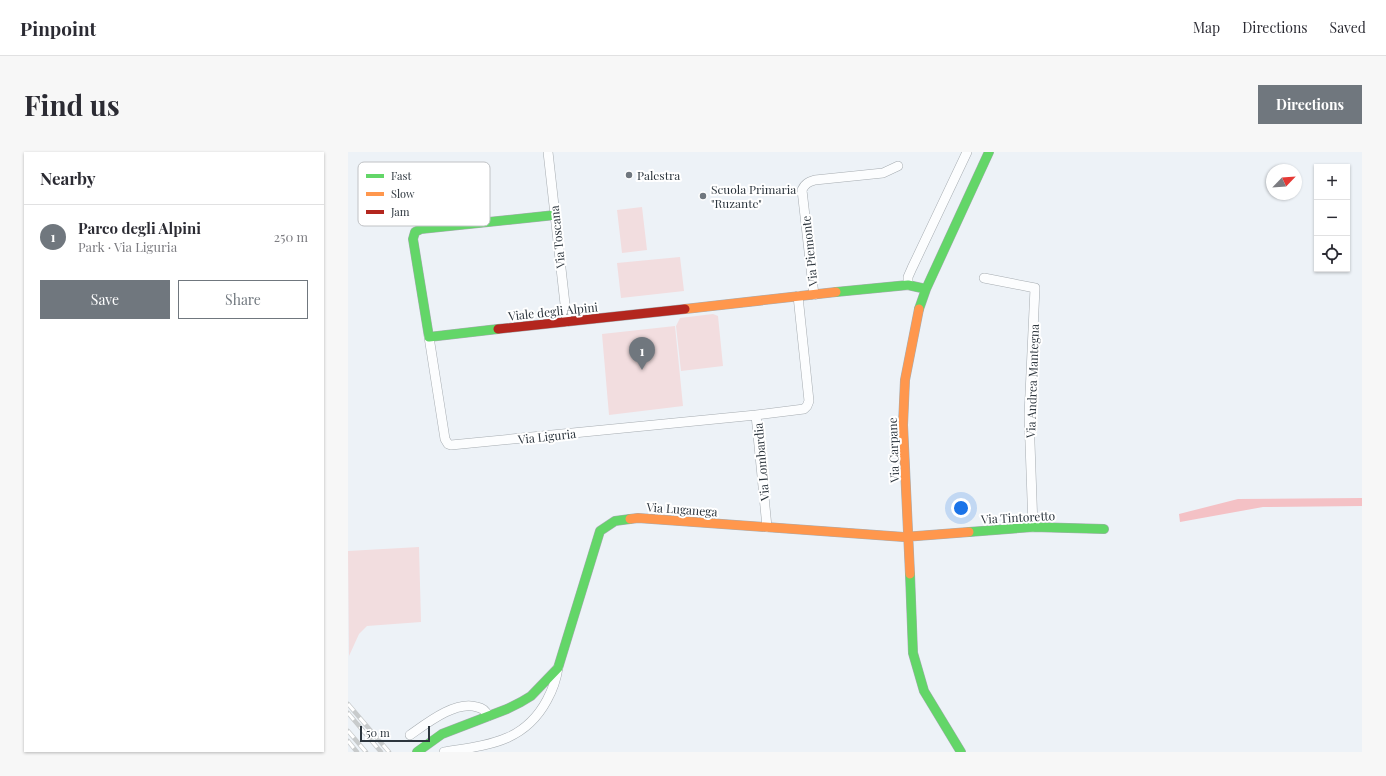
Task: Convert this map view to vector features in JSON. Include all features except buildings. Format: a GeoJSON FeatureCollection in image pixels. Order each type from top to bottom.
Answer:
{"type":"FeatureCollection","features":[{"type":"Feature","properties":{"kind":"street","name":"Via Toscana"},"geometry":{"type":"LineString","coordinates":[[548,152],[567,322]]}},
{"type":"Feature","properties":{"kind":"street"},"geometry":{"type":"LineString","coordinates":[[908,285],[908,278],[912,268],[967,152]]}},
{"type":"Feature","properties":{"kind":"street","name":"Via Carpane"},"geometry":{"type":"LineString","coordinates":[[961,752],[924,691],[913,653],[903,425],[905,380],[917,313],[926,288],[989,152]]}},
{"type":"Feature","properties":{"kind":"street","name":"Via Piemonte"},"geometry":{"type":"LineString","coordinates":[[814,295],[802,190],[804,186],[810,181],[815,180],[883,173],[898,166]]}},
{"type":"Feature","properties":{"kind":"street"},"geometry":{"type":"LineString","coordinates":[[490,222],[555,215]]}},
{"type":"Feature","properties":{"kind":"street"},"geometry":{"type":"LineString","coordinates":[[428,337],[413,239],[415,232],[421,229],[450,226]]}},
{"type":"Feature","properties":{"kind":"street","name":"Via Andrea Mantegna"},"geometry":{"type":"LineString","coordinates":[[984,278],[1035,288],[1029,415],[1033,527]]}},
{"type":"Feature","properties":{"kind":"street","name":"Viale degli Alpini"},"geometry":{"type":"LineString","coordinates":[[428,337],[908,285],[926,288]]}},
{"type":"Feature","properties":{"kind":"street","name":"Via Lombardia"},"geometry":{"type":"LineString","coordinates":[[767,527],[756,414],[798,410],[804,409],[807,406],[808,391],[798,296]]}},
{"type":"Feature","properties":{"kind":"street","name":"Via Liguria"},"geometry":{"type":"LineString","coordinates":[[428,337],[445,439],[448,444],[451,445],[756,414]]}},
{"type":"Feature","properties":{"kind":"street","name":"Via Luganega"},"geometry":{"type":"LineString","coordinates":[[444,752],[486,745],[510,737],[522,730],[540,711],[548,699],[556,681],[558,668],[600,531],[615,521],[638,518],[909,537]]}},
{"type":"Feature","properties":{"kind":"street","name":"Via Tintoretto"},"geometry":{"type":"LineString","coordinates":[[909,537],[1033,527],[1104,529]]}},
{"type":"Feature","properties":{"kind":"street","name":"Via Luganega"},"geometry":{"type":"LineString","coordinates":[[417,752],[442,734],[507,709],[531,696],[558,668]]}},
{"type":"Feature","properties":{"kind":"street"},"geometry":{"type":"LineString","coordinates":[[539,688],[548,699]]}},
{"type":"Feature","properties":{"kind":"street"},"geometry":{"type":"LineString","coordinates":[[531,696],[540,711]]}},
{"type":"Feature","properties":{"kind":"street"},"geometry":{"type":"LineString","coordinates":[[410,735],[433,719],[460,706],[471,705],[480,708],[485,710],[488,716]]}},
{"type":"Feature","properties":{"kind":"shaded area"},"geometry":{"type":"Polygon","coordinates":[[[642,207],[647,250],[622,253],[617,210],[642,207]]]}},
{"type":"Feature","properties":{"kind":"shaded area"},"geometry":{"type":"Polygon","coordinates":[[[680,257],[684,291],[621,298],[617,263],[680,257]]]}},
{"type":"Feature","properties":{"kind":"shaded area"},"geometry":{"type":"Polygon","coordinates":[[[713,314],[718,316],[723,366],[681,371],[676,326],[680,318],[713,314]]]}},
{"type":"Feature","properties":{"kind":"shaded area"},"geometry":{"type":"Polygon","coordinates":[[[675,326],[683,406],[609,415],[602,334],[675,326]]]}},
{"type":"Feature","properties":{"kind":"shaded area"},"geometry":{"type":"Polygon","coordinates":[[[1362,498],[1362,506],[1263,507],[1180,522],[1179,514],[1238,499],[1362,498]]]}},
{"type":"Feature","properties":{"kind":"shaded area"},"geometry":{"type":"Polygon","coordinates":[[[419,547],[421,622],[367,626],[359,634],[349,656],[348,551],[419,547]]]}},
{"type":"Feature","properties":{"kind":"railway"},"geometry":{"type":"LineString","coordinates":[[348,704],[389,752]]}},
{"type":"Feature","properties":{"kind":"railway"},"geometry":{"type":"LineString","coordinates":[[348,713],[381,752]]}},
{"type":"Feature","properties":{"kind":"railway"},"geometry":{"type":"LineString","coordinates":[[348,731],[366,752]]}},
{"type":"Feature","properties":{"kind":"railway"},"geometry":{"type":"LineString","coordinates":[[348,741],[357,752]]}},
{"type":"Feature","properties":{"kind":"traffic: fast"},"geometry":{"type":"LineString","coordinates":[[919,309],[926,289],[989,152]]}},
{"type":"Feature","properties":{"kind":"traffic: fast"},"geometry":{"type":"LineString","coordinates":[[490,222],[555,215]]}},
{"type":"Feature","properties":{"kind":"traffic: fast"},"geometry":{"type":"LineString","coordinates":[[450,226],[421,229],[415,232],[413,239],[429,337],[498,329]]}},
{"type":"Feature","properties":{"kind":"traffic: fast"},"geometry":{"type":"LineString","coordinates":[[836,292],[908,285],[926,289]]}},
{"type":"Feature","properties":{"kind":"traffic: fast"},"geometry":{"type":"LineString","coordinates":[[417,752],[442,734],[507,709],[521,702],[531,696],[558,668],[600,531],[615,521],[630,519]]}},
{"type":"Feature","properties":{"kind":"traffic: fast"},"geometry":{"type":"LineString","coordinates":[[969,532],[1033,527],[1104,529]]}},
{"type":"Feature","properties":{"kind":"traffic: fast"},"geometry":{"type":"LineString","coordinates":[[910,574],[913,653],[924,691],[961,752]]}},
{"type":"Feature","properties":{"kind":"traffic: slow"},"geometry":{"type":"LineString","coordinates":[[685,309],[836,292]]}},
{"type":"Feature","properties":{"kind":"traffic: slow"},"geometry":{"type":"LineString","coordinates":[[910,574],[903,425],[905,380],[919,309]]}},
{"type":"Feature","properties":{"kind":"traffic: slow"},"geometry":{"type":"LineString","coordinates":[[630,519],[638,518],[904,537],[969,532]]}},
{"type":"Feature","properties":{"kind":"traffic: jam"},"geometry":{"type":"LineString","coordinates":[[498,329],[685,309]]}},
{"type":"Feature","properties":{"kind":"place","name":"Palestra"},"geometry":{"type":"Point","coordinates":[629,175]}},
{"type":"Feature","properties":{"kind":"place","name":"Scuola Primaria \"Ruzante\""},"geometry":{"type":"Point","coordinates":[703,196]}},
{"type":"Feature","properties":{"kind":"place","name":"Parco degli Alpini"},"geometry":{"type":"Point","coordinates":[642,370]}}]}
